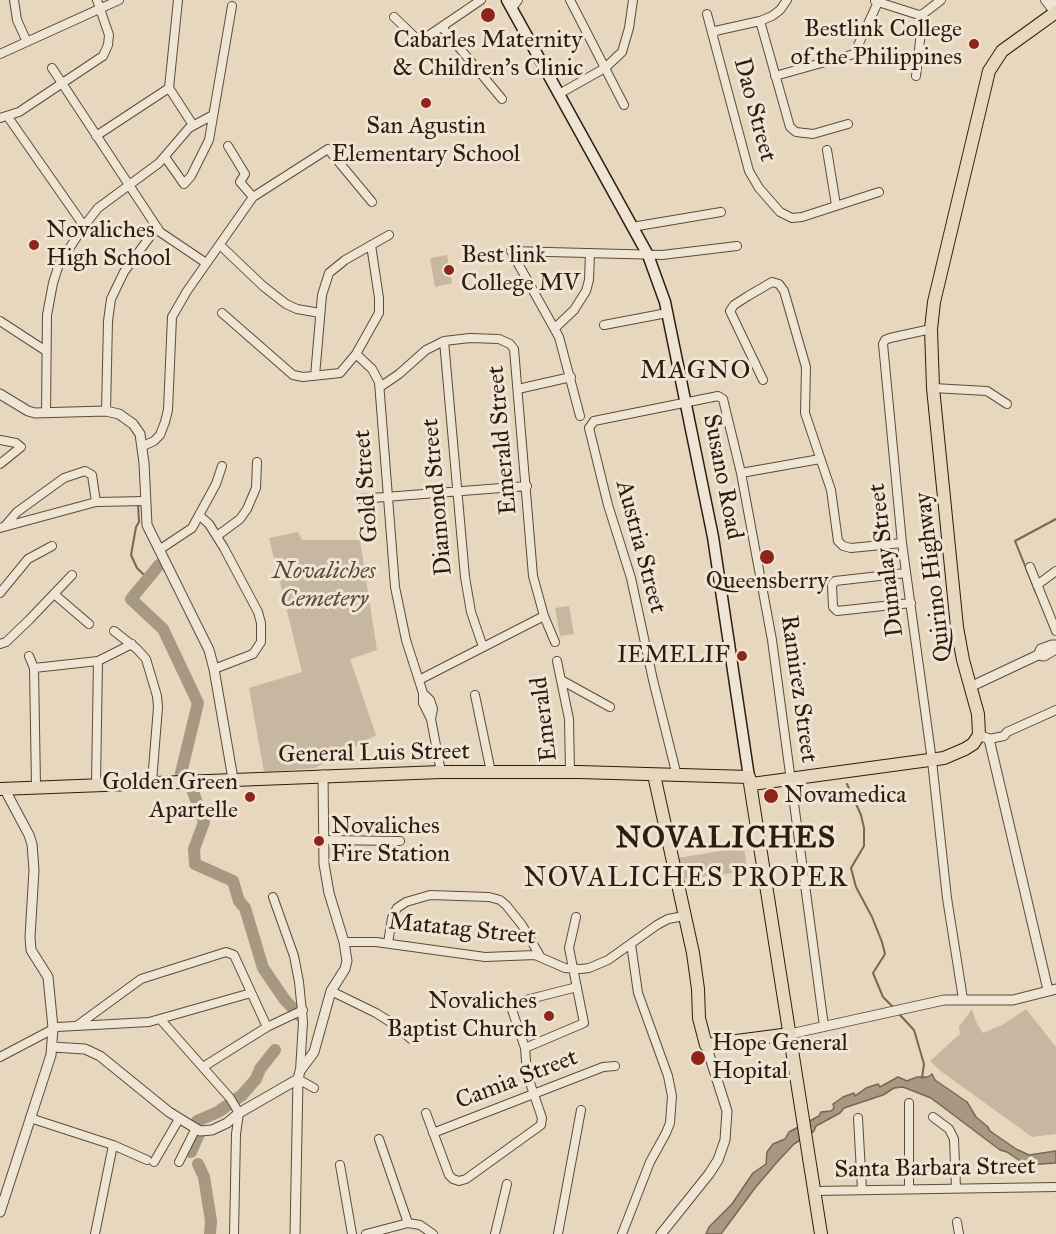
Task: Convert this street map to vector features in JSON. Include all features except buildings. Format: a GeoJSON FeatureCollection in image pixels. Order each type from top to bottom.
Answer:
{"type":"FeatureCollection","features":[{"type":"Feature","properties":{"kind":"main road","name":"Susano Road"},"geometry":{"type":"LineString","coordinates":[[512,3],[559,94],[648,255],[667,313],[713,537],[751,780]]}},
{"type":"Feature","properties":{"kind":"main road","name":"Quirino Highway"},"geometry":{"type":"LineString","coordinates":[[987,737],[970,687],[957,627],[933,388],[931,329],[936,292],[989,71],[1002,51],[1055,7]]}},
{"type":"Feature","properties":{"kind":"main road"},"geometry":{"type":"LineString","coordinates":[[821,1234],[751,780],[791,779],[933,761],[965,750],[987,737]]}},
{"type":"Feature","properties":{"kind":"main road","name":"General Luis Street"},"geometry":{"type":"LineString","coordinates":[[2,788],[441,772],[570,772],[751,780]]}},
{"type":"Feature","properties":{"kind":"main road"},"geometry":{"type":"LineString","coordinates":[[654,775],[696,974],[699,1018],[706,1045],[790,1035]]}},
{"type":"Feature","properties":{"kind":"street"},"geometry":{"type":"LineString","coordinates":[[14,0],[16,20],[27,42]]}},
{"type":"Feature","properties":{"kind":"street"},"geometry":{"type":"LineString","coordinates":[[0,54],[98,4],[119,0]]}},
{"type":"Feature","properties":{"kind":"street"},"geometry":{"type":"LineString","coordinates":[[178,0],[169,88],[193,125]]}},
{"type":"Feature","properties":{"kind":"street"},"geometry":{"type":"LineString","coordinates":[[394,17],[419,40],[422,40],[481,0]]}},
{"type":"Feature","properties":{"kind":"street"},"geometry":{"type":"LineString","coordinates":[[570,0],[624,105]]}},
{"type":"Feature","properties":{"kind":"street"},"geometry":{"type":"LineString","coordinates":[[559,94],[605,68],[622,52],[633,0]]}},
{"type":"Feature","properties":{"kind":"street"},"geometry":{"type":"LineString","coordinates":[[713,36],[716,31],[760,21],[780,10],[787,0]]}},
{"type":"Feature","properties":{"kind":"street"},"geometry":{"type":"LineString","coordinates":[[774,76],[854,54],[877,1],[914,14],[923,14],[941,0]]}},
{"type":"Feature","properties":{"kind":"street"},"geometry":{"type":"LineString","coordinates":[[1045,0],[1055,7]]}},
{"type":"Feature","properties":{"kind":"street"},"geometry":{"type":"LineString","coordinates":[[84,226],[4,118],[99,60],[106,51],[109,35],[98,4]]}},
{"type":"Feature","properties":{"kind":"street"},"geometry":{"type":"LineString","coordinates":[[165,157],[184,184],[191,176],[209,140],[231,6]]}},
{"type":"Feature","properties":{"kind":"street","name":"Dao Street"},"geometry":{"type":"LineString","coordinates":[[707,14],[749,171],[759,188],[780,212],[792,218],[802,217],[879,192]]}},
{"type":"Feature","properties":{"kind":"street"},"geometry":{"type":"LineString","coordinates":[[916,76],[923,14]]}},
{"type":"Feature","properties":{"kind":"street"},"geometry":{"type":"LineString","coordinates":[[760,21],[790,127],[796,132],[813,134],[848,124]]}},
{"type":"Feature","properties":{"kind":"street"},"geometry":{"type":"LineString","coordinates":[[442,27],[502,99]]}},
{"type":"Feature","properties":{"kind":"street"},"geometry":{"type":"LineString","coordinates":[[52,68],[164,236],[206,263]]}},
{"type":"Feature","properties":{"kind":"street"},"geometry":{"type":"LineString","coordinates":[[96,136],[169,88]]}},
{"type":"Feature","properties":{"kind":"street"},"geometry":{"type":"LineString","coordinates":[[46,413],[47,315],[59,264],[98,208],[154,168],[193,125],[213,115]]}},
{"type":"Feature","properties":{"kind":"street"},"geometry":{"type":"LineString","coordinates":[[228,146],[245,174],[240,182],[253,198]]}},
{"type":"Feature","properties":{"kind":"street"},"geometry":{"type":"LineString","coordinates":[[143,446],[160,435],[168,410],[172,317],[206,263],[221,246],[253,198],[328,149],[372,202]]}},
{"type":"Feature","properties":{"kind":"street"},"geometry":{"type":"LineString","coordinates":[[827,150],[836,206]]}},
{"type":"Feature","properties":{"kind":"street"},"geometry":{"type":"LineString","coordinates":[[632,227],[721,212]]}},
{"type":"Feature","properties":{"kind":"street"},"geometry":{"type":"LineString","coordinates":[[106,411],[108,321],[111,299],[124,272],[157,227]]}},
{"type":"Feature","properties":{"kind":"street"},"geometry":{"type":"LineString","coordinates":[[315,376],[320,313],[325,281],[329,273],[336,266],[389,235]]}},
{"type":"Feature","properties":{"kind":"street"},"geometry":{"type":"LineString","coordinates":[[222,313],[288,372],[297,376],[340,374],[356,354],[376,318],[380,305],[371,245]]}},
{"type":"Feature","properties":{"kind":"street"},"geometry":{"type":"LineString","coordinates":[[221,246],[262,286],[286,304],[297,309],[320,313]]}},
{"type":"Feature","properties":{"kind":"street"},"geometry":{"type":"LineString","coordinates":[[580,416],[563,347],[555,328],[511,251],[662,255],[737,246]]}},
{"type":"Feature","properties":{"kind":"street"},"geometry":{"type":"LineString","coordinates":[[555,328],[574,310],[586,291],[589,280],[590,254]]}},
{"type":"Feature","properties":{"kind":"street"},"geometry":{"type":"LineString","coordinates":[[763,380],[730,311],[734,305],[772,282],[778,284],[784,291],[806,367],[805,413],[831,490],[840,544],[856,548],[902,543]]}},
{"type":"Feature","properties":{"kind":"street"},"geometry":{"type":"LineString","coordinates":[[604,325],[667,313]]}},
{"type":"Feature","properties":{"kind":"street"},"geometry":{"type":"LineString","coordinates":[[0,321],[46,351]]}},
{"type":"Feature","properties":{"kind":"street","name":"Dumalay Street"},"geometry":{"type":"LineString","coordinates":[[931,329],[890,338],[883,344],[902,543],[933,761],[947,898],[963,999]]}},
{"type":"Feature","properties":{"kind":"street","name":"Emerald Street"},"geometry":{"type":"LineString","coordinates":[[380,387],[426,350],[444,341],[488,338],[505,341],[514,349],[533,576],[544,616],[555,642]]}},
{"type":"Feature","properties":{"kind":"street","name":"Diamond Street"},"geometry":{"type":"LineString","coordinates":[[444,341],[467,595],[483,647]]}},
{"type":"Feature","properties":{"kind":"street","name":"Gold Street"},"geometry":{"type":"LineString","coordinates":[[356,354],[372,369],[380,387],[393,571],[406,640],[423,693],[430,700],[433,709],[431,719],[441,772]]}},
{"type":"Feature","properties":{"kind":"street"},"geometry":{"type":"LineString","coordinates":[[518,389],[571,377]]}},
{"type":"Feature","properties":{"kind":"street"},"geometry":{"type":"LineString","coordinates":[[933,388],[987,391],[1007,405]]}},
{"type":"Feature","properties":{"kind":"street"},"geometry":{"type":"LineString","coordinates":[[0,394],[28,411],[46,413],[106,411],[119,414],[133,424],[140,434],[143,446],[142,501],[147,525],[203,638],[214,669],[233,779]]}},
{"type":"Feature","properties":{"kind":"street","name":"Ramirez Street"},"geometry":{"type":"LineString","coordinates":[[685,402],[718,396],[723,399],[741,473],[772,640],[824,1026]]}},
{"type":"Feature","properties":{"kind":"street","name":"Austria Street"},"geometry":{"type":"LineString","coordinates":[[677,776],[631,578],[608,506],[589,428],[594,422],[685,402]]}},
{"type":"Feature","properties":{"kind":"street"},"geometry":{"type":"LineString","coordinates":[[0,440],[16,443],[21,447],[0,464]]}},
{"type":"Feature","properties":{"kind":"street"},"geometry":{"type":"LineString","coordinates":[[741,473],[820,459]]}},
{"type":"Feature","properties":{"kind":"street"},"geometry":{"type":"LineString","coordinates":[[217,536],[240,519],[247,509],[256,488],[257,462]]}},
{"type":"Feature","properties":{"kind":"street"},"geometry":{"type":"LineString","coordinates":[[159,550],[186,533],[200,516],[222,466]]}},
{"type":"Feature","properties":{"kind":"street"},"geometry":{"type":"LineString","coordinates":[[2,527],[17,512],[64,478],[85,471],[92,475],[96,502]]}},
{"type":"Feature","properties":{"kind":"street"},"geometry":{"type":"LineString","coordinates":[[359,499],[527,486]]}},
{"type":"Feature","properties":{"kind":"street"},"geometry":{"type":"LineString","coordinates":[[2,527],[96,502],[142,501]]}},
{"type":"Feature","properties":{"kind":"street"},"geometry":{"type":"LineString","coordinates":[[200,516],[217,536],[258,612],[262,633],[259,647],[253,654],[214,669]]}},
{"type":"Feature","properties":{"kind":"street"},"geometry":{"type":"LineString","coordinates":[[0,593],[28,560],[52,546]]}},
{"type":"Feature","properties":{"kind":"street"},"geometry":{"type":"LineString","coordinates":[[1030,567],[1056,631]]}},
{"type":"Feature","properties":{"kind":"street"},"geometry":{"type":"LineString","coordinates":[[1037,585],[1056,571]]}},
{"type":"Feature","properties":{"kind":"street"},"geometry":{"type":"LineString","coordinates":[[906,573],[834,582],[833,607],[837,610],[911,603]]}},
{"type":"Feature","properties":{"kind":"street"},"geometry":{"type":"LineString","coordinates":[[0,644],[6,642],[72,575]]}},
{"type":"Feature","properties":{"kind":"street"},"geometry":{"type":"LineString","coordinates":[[54,594],[89,624]]}},
{"type":"Feature","properties":{"kind":"street"},"geometry":{"type":"LineString","coordinates":[[419,680],[544,616]]}},
{"type":"Feature","properties":{"kind":"street"},"geometry":{"type":"LineString","coordinates":[[114,631],[132,644],[146,659],[158,696],[152,782]]}},
{"type":"Feature","properties":{"kind":"street"},"geometry":{"type":"LineString","coordinates":[[34,668],[98,661],[132,644]]}},
{"type":"Feature","properties":{"kind":"street"},"geometry":{"type":"LineString","coordinates":[[970,687],[1038,655],[1044,656],[1056,647]]}},
{"type":"Feature","properties":{"kind":"street"},"geometry":{"type":"LineString","coordinates":[[29,656],[34,668],[36,786]]}},
{"type":"Feature","properties":{"kind":"street"},"geometry":{"type":"LineString","coordinates":[[96,784],[98,661]]}},
{"type":"Feature","properties":{"kind":"street","name":"Emerald"},"geometry":{"type":"LineString","coordinates":[[557,661],[569,719],[570,772]]}},
{"type":"Feature","properties":{"kind":"street"},"geometry":{"type":"LineString","coordinates":[[561,680],[610,707]]}},
{"type":"Feature","properties":{"kind":"street"},"geometry":{"type":"LineString","coordinates":[[475,695],[491,772]]}},
{"type":"Feature","properties":{"kind":"street"},"geometry":{"type":"LineString","coordinates":[[790,1035],[944,1000],[1013,1000],[1052,989],[987,737],[1004,736],[1007,732],[1056,710]]}},
{"type":"Feature","properties":{"kind":"street"},"geometry":{"type":"LineString","coordinates":[[53,1047],[85,1050],[100,1056],[195,1130],[206,1131],[217,1128],[299,1075],[314,1052],[331,991],[345,969],[347,961],[344,942],[326,880],[323,775]]}},
{"type":"Feature","properties":{"kind":"street"},"geometry":{"type":"LineString","coordinates":[[0,1212],[2,1195],[53,1047],[48,976],[34,957],[31,944],[34,870],[32,844],[2,788]]}},
{"type":"Feature","properties":{"kind":"street"},"geometry":{"type":"LineString","coordinates":[[325,840],[400,841]]}},
{"type":"Feature","properties":{"kind":"street"},"geometry":{"type":"LineString","coordinates":[[388,943],[392,918],[397,908],[406,902],[430,895],[489,897],[500,900],[506,905],[540,956]]}},
{"type":"Feature","properties":{"kind":"street"},"geometry":{"type":"LineString","coordinates":[[273,897],[294,956],[303,1010],[295,1234]]}},
{"type":"Feature","properties":{"kind":"street"},"geometry":{"type":"LineString","coordinates":[[573,970],[597,965],[657,925],[668,919],[684,916]]}},
{"type":"Feature","properties":{"kind":"street"},"geometry":{"type":"LineString","coordinates":[[525,1047],[584,1023],[569,945],[576,917]]}},
{"type":"Feature","properties":{"kind":"street","name":"Matatag Street"},"geometry":{"type":"LineString","coordinates":[[344,942],[364,940],[485,957],[540,956],[573,970]]}},
{"type":"Feature","properties":{"kind":"street"},"geometry":{"type":"LineString","coordinates":[[622,1234],[650,1162],[670,1123],[672,1096],[668,1076],[638,993],[631,944]]}},
{"type":"Feature","properties":{"kind":"street"},"geometry":{"type":"LineString","coordinates":[[77,1026],[141,979],[231,952],[267,1027]]}},
{"type":"Feature","properties":{"kind":"street"},"geometry":{"type":"LineString","coordinates":[[426,1113],[449,1175],[459,1181],[466,1179],[541,1125],[542,1118],[526,1068],[525,1047],[510,1004],[577,987]]}},
{"type":"Feature","properties":{"kind":"street"},"geometry":{"type":"LineString","coordinates":[[331,991],[385,1019],[411,1039]]}},
{"type":"Feature","properties":{"kind":"street"},"geometry":{"type":"LineString","coordinates":[[0,1057],[53,1028],[162,1020],[251,993]]}},
{"type":"Feature","properties":{"kind":"street"},"geometry":{"type":"LineString","coordinates":[[203,1067],[267,1027],[303,1010]]}},
{"type":"Feature","properties":{"kind":"street"},"geometry":{"type":"LineString","coordinates":[[162,1020],[231,1100],[239,1113],[236,1134],[234,1234]]}},
{"type":"Feature","properties":{"kind":"street"},"geometry":{"type":"LineString","coordinates":[[662,1234],[709,1174],[718,1160],[725,1140],[727,1111],[706,1045]]}},
{"type":"Feature","properties":{"kind":"street","name":"Camia Street"},"geometry":{"type":"LineString","coordinates":[[433,1133],[603,1067],[615,1066]]}},
{"type":"Feature","properties":{"kind":"street"},"geometry":{"type":"LineString","coordinates":[[299,1075],[314,1088]]}},
{"type":"Feature","properties":{"kind":"street"},"geometry":{"type":"LineString","coordinates":[[909,1103],[909,1189]]}},
{"type":"Feature","properties":{"kind":"street"},"geometry":{"type":"LineString","coordinates":[[558,1234],[581,1110]]}},
{"type":"Feature","properties":{"kind":"street"},"geometry":{"type":"LineString","coordinates":[[30,1118],[113,1145],[150,1161],[179,1119]]}},
{"type":"Feature","properties":{"kind":"street"},"geometry":{"type":"LineString","coordinates":[[858,1118],[862,1190]]}},
{"type":"Feature","properties":{"kind":"street"},"geometry":{"type":"LineString","coordinates":[[933,1118],[949,1129],[954,1139],[956,1188]]}},
{"type":"Feature","properties":{"kind":"street"},"geometry":{"type":"LineString","coordinates":[[180,1162],[195,1130]]}},
{"type":"Feature","properties":{"kind":"street"},"geometry":{"type":"LineString","coordinates":[[379,1139],[408,1223]]}},
{"type":"Feature","properties":{"kind":"street"},"geometry":{"type":"LineString","coordinates":[[95,1234],[113,1145]]}},
{"type":"Feature","properties":{"kind":"street"},"geometry":{"type":"LineString","coordinates":[[340,1165],[352,1234]]}},
{"type":"Feature","properties":{"kind":"street"},"geometry":{"type":"LineString","coordinates":[[495,1234],[507,1184]]}},
{"type":"Feature","properties":{"kind":"street","name":"Santa Barbara Street"},"geometry":{"type":"LineString","coordinates":[[815,1191],[1056,1186]]}},
{"type":"Feature","properties":{"kind":"street"},"geometry":{"type":"LineString","coordinates":[[957,1222],[959,1234]]}},
{"type":"Feature","properties":{"kind":"street"},"geometry":{"type":"LineString","coordinates":[[366,1234],[408,1223],[420,1225],[433,1234]]}},
{"type":"Feature","properties":{"kind":"green space"},"geometry":{"type":"Polygon","coordinates":[[[447,255],[452,283],[435,287],[430,258],[447,255]]]}},
{"type":"Feature","properties":{"kind":"green space","name":"Novaliches Cemetery"},"geometry":{"type":"Polygon","coordinates":[[[298,532],[302,540],[360,540],[377,650],[350,659],[376,735],[315,768],[264,772],[249,688],[302,672],[269,538],[298,532]]]}},
{"type":"Feature","properties":{"kind":"green space"},"geometry":{"type":"Polygon","coordinates":[[[569,606],[574,634],[560,636],[555,608],[569,606]]]}},
{"type":"Feature","properties":{"kind":"green space"},"geometry":{"type":"Polygon","coordinates":[[[744,847],[747,871],[683,879],[678,858],[744,847]]]}},
{"type":"Feature","properties":{"kind":"green space"},"geometry":{"type":"Polygon","coordinates":[[[972,1009],[983,1033],[1002,1025],[1026,1009],[1056,1047],[1056,1134],[1032,1137],[930,1061],[960,1034],[959,1027],[972,1009]]]}},
{"type":"Feature","properties":{"kind":"shaded area"},"geometry":{"type":"Polygon","coordinates":[[[932,1074],[935,1080],[967,1102],[976,1117],[990,1131],[1029,1155],[1056,1151],[1056,1163],[1026,1165],[1000,1150],[931,1098],[903,1087],[894,1088],[883,1095],[844,1108],[840,1113],[816,1126],[814,1131],[794,1144],[778,1161],[721,1234],[706,1234],[709,1227],[732,1204],[753,1173],[766,1164],[767,1152],[773,1144],[785,1139],[789,1132],[819,1116],[821,1112],[831,1111],[834,1108],[833,1104],[843,1097],[854,1093],[855,1096],[866,1088],[878,1084],[880,1087],[898,1077],[907,1081],[917,1077],[928,1077],[932,1074]]]}},
{"type":"Feature","properties":{"kind":"waterway"},"geometry":{"type":"LineString","coordinates":[[138,504],[139,522],[131,555],[137,568],[148,579]]}},
{"type":"Feature","properties":{"kind":"waterway"},"geometry":{"type":"LineString","coordinates":[[1036,593],[1015,541],[1056,519]]}},
{"type":"Feature","properties":{"kind":"waterway"},"geometry":{"type":"LineString","coordinates":[[159,565],[131,599],[163,629],[198,703],[181,773]]}},
{"type":"Feature","properties":{"kind":"waterway"},"geometry":{"type":"LineString","coordinates":[[847,784],[861,815],[864,828],[864,846],[851,868],[856,887],[872,917],[885,954],[873,973],[883,997],[893,1007]]}},
{"type":"Feature","properties":{"kind":"waterway"},"geometry":{"type":"LineString","coordinates":[[192,789],[204,822],[194,849],[195,864],[233,881],[239,901],[245,908],[263,968],[285,1000],[300,1016]]}},
{"type":"Feature","properties":{"kind":"waterway"},"geometry":{"type":"LineString","coordinates":[[899,1014],[914,1030],[924,1064],[922,1078]]}},
{"type":"Feature","properties":{"kind":"waterway"},"geometry":{"type":"LineString","coordinates":[[196,1128],[197,1121],[218,1112],[242,1095],[256,1079],[260,1069],[275,1050]]}},
{"type":"Feature","properties":{"kind":"waterway"},"geometry":{"type":"LineString","coordinates":[[191,1152],[199,1134]]}},
{"type":"Feature","properties":{"kind":"waterway"},"geometry":{"type":"LineString","coordinates":[[198,1164],[204,1177],[211,1221],[210,1234]]}},
{"type":"Feature","properties":{"kind":"place","name":"Cabarles Maternity & Children's Clinic"},"geometry":{"type":"Point","coordinates":[488,15]}},
{"type":"Feature","properties":{"kind":"place","name":"Bestlink College of the Philippines"},"geometry":{"type":"Point","coordinates":[974,44]}},
{"type":"Feature","properties":{"kind":"place","name":"San Agustin Elementary School"},"geometry":{"type":"Point","coordinates":[426,103]}},
{"type":"Feature","properties":{"kind":"place","name":"Novaliches High School"},"geometry":{"type":"Point","coordinates":[34,245]}},
{"type":"Feature","properties":{"kind":"place","name":"Best link College MV"},"geometry":{"type":"Point","coordinates":[449,270]}},
{"type":"Feature","properties":{"kind":"place","name":"Queensberry"},"geometry":{"type":"Point","coordinates":[767,557]}},
{"type":"Feature","properties":{"kind":"place","name":"IEMELIF"},"geometry":{"type":"Point","coordinates":[742,656]}},
{"type":"Feature","properties":{"kind":"place","name":"Novamedica"},"geometry":{"type":"Point","coordinates":[771,796]}},
{"type":"Feature","properties":{"kind":"place","name":"Golden Green Apartelle"},"geometry":{"type":"Point","coordinates":[250,797]}},
{"type":"Feature","properties":{"kind":"place","name":"Novaliches Fire Station"},"geometry":{"type":"Point","coordinates":[319,841]}},
{"type":"Feature","properties":{"kind":"place","name":"Novaliches Baptist Church"},"geometry":{"type":"Point","coordinates":[549,1016]}},
{"type":"Feature","properties":{"kind":"place","name":"Hope General Hopital"},"geometry":{"type":"Point","coordinates":[698,1058]}},
{"type":"Feature","properties":{"kind":"district","name":"MAGNO"},"geometry":{"type":"Point","coordinates":[696,372]}},
{"type":"Feature","properties":{"kind":"district","name":"NOVALICHES"},"geometry":{"type":"Point","coordinates":[726,840]}},
{"type":"Feature","properties":{"kind":"district","name":"NOVALICHES PROPER"},"geometry":{"type":"Point","coordinates":[686,879]}}]}
